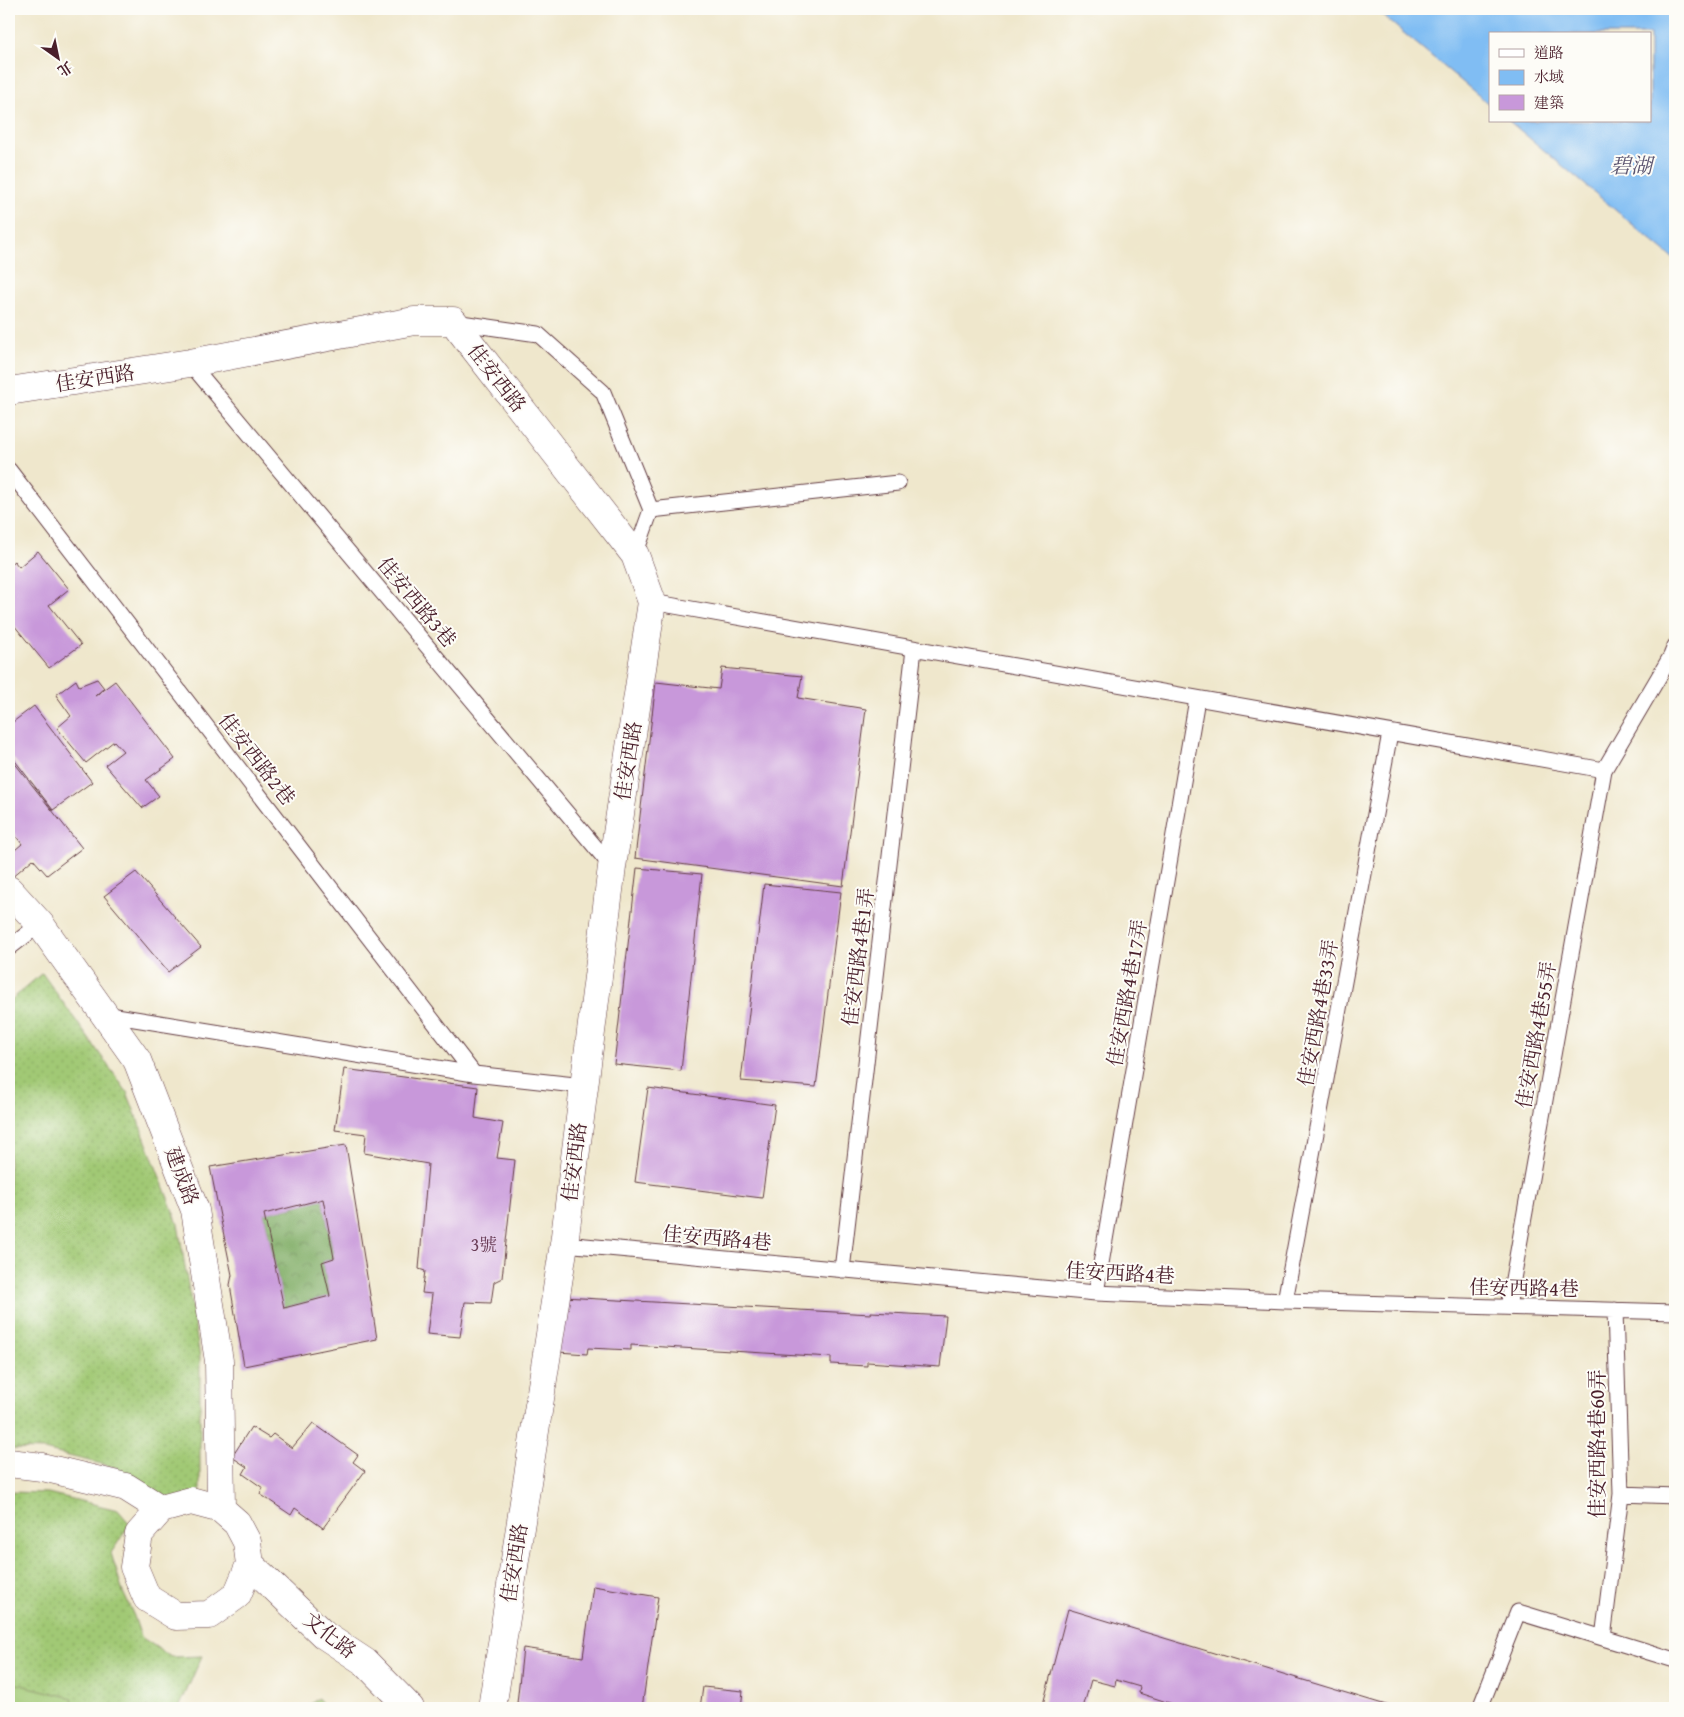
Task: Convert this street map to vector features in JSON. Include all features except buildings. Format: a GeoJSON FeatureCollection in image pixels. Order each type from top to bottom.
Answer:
{"type":"FeatureCollection","features":[{"type":"Feature","properties":{"kind":"street","name":"佳安西路"},"geometry":{"type":"LineString","coordinates":[[9,391],[190,363],[414,321],[453,321],[636,555],[652,602],[612,867],[564,1244],[492,1708]]}},
{"type":"Feature","properties":{"kind":"street","name":"建成路"},"geometry":{"type":"LineString","coordinates":[[9,890],[40,924],[137,1060],[195,1210],[219,1360],[221,1509]]}},
{"type":"Feature","properties":{"kind":"street"},"geometry":{"type":"LineString","coordinates":[[9,1464],[42,1467],[126,1487],[161,1509]]}},
{"type":"Feature","properties":{"kind":"street"},"geometry":{"type":"LineString","coordinates":[[191,1501],[221,1509],[237,1523],[247,1542],[250,1564],[237,1595],[210,1615],[176,1616],[147,1598],[134,1567],[139,1534],[161,1509],[191,1501]]}},
{"type":"Feature","properties":{"kind":"street","name":"文化路"},"geometry":{"type":"LineString","coordinates":[[250,1564],[324,1635],[365,1662],[410,1708]]}},
{"type":"Feature","properties":{"kind":"lane"},"geometry":{"type":"LineString","coordinates":[[453,321],[538,334],[603,392],[651,510],[636,555]]}},
{"type":"Feature","properties":{"kind":"lane","name":"佳安西路3巷"},"geometry":{"type":"LineString","coordinates":[[190,363],[612,867]]}},
{"type":"Feature","properties":{"kind":"lane","name":"佳安西路2巷"},"geometry":{"type":"LineString","coordinates":[[9,470],[474,1074]]}},
{"type":"Feature","properties":{"kind":"lane"},"geometry":{"type":"LineString","coordinates":[[651,510],[898,483]]}},
{"type":"Feature","properties":{"kind":"lane"},"geometry":{"type":"LineString","coordinates":[[652,602],[1604,770],[1675,646]]}},
{"type":"Feature","properties":{"kind":"lane","name":"佳安西路4巷1弄"},"geometry":{"type":"LineString","coordinates":[[842,1270],[914,648]]}},
{"type":"Feature","properties":{"kind":"lane","name":"佳安西路4巷17弄"},"geometry":{"type":"LineString","coordinates":[[1096,1293],[1197,699]]}},
{"type":"Feature","properties":{"kind":"lane","name":"佳安西路4巷33弄"},"geometry":{"type":"LineString","coordinates":[[1285,1301],[1390,733]]}},
{"type":"Feature","properties":{"kind":"lane","name":"佳安西路4巷55弄"},"geometry":{"type":"LineString","coordinates":[[1508,1307],[1604,770]]}},
{"type":"Feature","properties":{"kind":"lane"},"geometry":{"type":"LineString","coordinates":[[9,948],[40,924]]}},
{"type":"Feature","properties":{"kind":"lane"},"geometry":{"type":"LineString","coordinates":[[104,1014],[474,1074],[584,1086]]}},
{"type":"Feature","properties":{"kind":"lane","name":"佳安西路4巷"},"geometry":{"type":"LineString","coordinates":[[564,1244],[1096,1293],[1285,1301],[1675,1312]]}},
{"type":"Feature","properties":{"kind":"lane","name":"佳安西路4巷60弄"},"geometry":{"type":"LineString","coordinates":[[1603,1638],[1621,1494],[1615,1310]]}},
{"type":"Feature","properties":{"kind":"lane"},"geometry":{"type":"LineString","coordinates":[[1621,1494],[1675,1496]]}},
{"type":"Feature","properties":{"kind":"lane"},"geometry":{"type":"LineString","coordinates":[[1480,1708],[1518,1612],[1675,1660]]}},
{"type":"Feature","properties":{"kind":"green space"},"geometry":{"type":"Polygon","coordinates":[[[42,973],[127,1092],[178,1224],[200,1357],[200,1503],[147,1503],[118,1468],[44,1450],[9,1449],[9,1002],[42,973]]]}},
{"type":"Feature","properties":{"kind":"green space"},"geometry":{"type":"Polygon","coordinates":[[[323,1199],[334,1258],[322,1262],[330,1296],[284,1308],[264,1214],[323,1199]]]}},
{"type":"Feature","properties":{"kind":"green space"},"geometry":{"type":"Polygon","coordinates":[[[9,1492],[48,1493],[118,1510],[130,1524],[111,1553],[123,1592],[141,1637],[171,1657],[202,1656],[179,1708],[9,1708],[9,1492]]]}},
{"type":"Feature","properties":{"kind":"green space"},"geometry":{"type":"Polygon","coordinates":[[[9,1682],[73,1698],[70,1708],[9,1708],[9,1682]]]}},
{"type":"Feature","properties":{"kind":"green space"},"geometry":{"type":"Polygon","coordinates":[[[318,1698],[326,1708],[306,1708],[318,1698]]]}},
{"type":"Feature","properties":{"kind":"water","name":"碧湖"},"geometry":{"type":"Polygon","coordinates":[[[1375,9],[1675,9],[1675,260],[1510,122],[1652,122],[1652,32],[1489,32],[1489,104],[1375,9]]]}}]}
